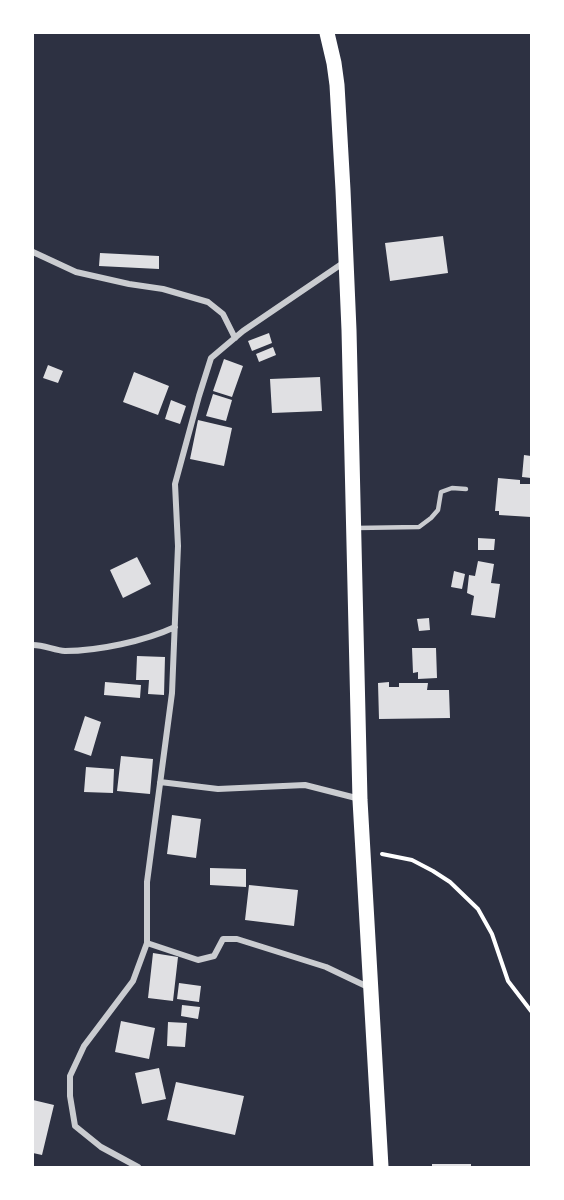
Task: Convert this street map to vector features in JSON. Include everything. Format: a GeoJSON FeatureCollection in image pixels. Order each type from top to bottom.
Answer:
{"type":"FeatureCollection","features":[{"type":"Feature","properties":{"kind":"main road"},"geometry":{"type":"LineString","coordinates":[[327,33],[337,85],[346,260],[360,800],[381,1167]]}},
{"type":"Feature","properties":{"kind":"street"},"geometry":{"type":"LineString","coordinates":[[33,252],[76,272],[163,289],[208,302],[223,314],[235,339]]}},
{"type":"Feature","properties":{"kind":"street"},"geometry":{"type":"LineString","coordinates":[[138,1167],[101,1147],[75,1126],[70,1096],[70,1076],[84,1046],[133,981],[147,943],[147,882],[172,693],[178,546],[175,484],[212,358],[346,260]]}},
{"type":"Feature","properties":{"kind":"street"},"geometry":{"type":"LineString","coordinates":[[33,645],[62,651],[83,650],[153,637],[175,627]]}},
{"type":"Feature","properties":{"kind":"street"},"geometry":{"type":"LineString","coordinates":[[160,782],[218,789],[305,785],[360,800]]}},
{"type":"Feature","properties":{"kind":"street"},"geometry":{"type":"LineString","coordinates":[[147,943],[198,960],[214,956],[223,939],[237,939],[326,966],[372,988]]}},
{"type":"Feature","properties":{"kind":"lane"},"geometry":{"type":"LineString","coordinates":[[353,528],[418,527],[438,510],[441,492],[452,488],[466,489]]}},
{"type":"Feature","properties":{"kind":"path"},"geometry":{"type":"LineString","coordinates":[[363,851],[412,860],[450,882],[478,909],[492,934],[508,981],[531,1011]]}},
{"type":"Feature","properties":{"kind":"building"},"geometry":{"type":"Polygon","coordinates":[[[443,236],[448,273],[390,281],[385,243],[443,236]]]}},
{"type":"Feature","properties":{"kind":"building"},"geometry":{"type":"Polygon","coordinates":[[[100,253],[159,256],[159,269],[99,266],[100,253]]]}},
{"type":"Feature","properties":{"kind":"building"},"geometry":{"type":"Polygon","coordinates":[[[269,333],[272,343],[252,351],[248,341],[269,333]]]}},
{"type":"Feature","properties":{"kind":"building"},"geometry":{"type":"Polygon","coordinates":[[[273,347],[276,355],[259,362],[256,354],[273,347]]]}},
{"type":"Feature","properties":{"kind":"building"},"geometry":{"type":"Polygon","coordinates":[[[224,359],[243,366],[232,397],[213,391],[224,359]]]}},
{"type":"Feature","properties":{"kind":"building"},"geometry":{"type":"Polygon","coordinates":[[[48,365],[63,371],[58,383],[43,378],[48,365]]]}},
{"type":"Feature","properties":{"kind":"building"},"geometry":{"type":"Polygon","coordinates":[[[134,372],[169,386],[158,415],[123,402],[134,372]]]}},
{"type":"Feature","properties":{"kind":"building"},"geometry":{"type":"Polygon","coordinates":[[[320,377],[322,411],[272,413],[270,379],[320,377]]]}},
{"type":"Feature","properties":{"kind":"building"},"geometry":{"type":"Polygon","coordinates":[[[213,394],[232,400],[226,421],[206,416],[213,394]]]}},
{"type":"Feature","properties":{"kind":"building"},"geometry":{"type":"Polygon","coordinates":[[[171,400],[186,406],[180,424],[165,419],[171,400]]]}},
{"type":"Feature","properties":{"kind":"building"},"geometry":{"type":"Polygon","coordinates":[[[198,420],[232,428],[224,466],[190,459],[198,420]]]}},
{"type":"Feature","properties":{"kind":"building"},"geometry":{"type":"Polygon","coordinates":[[[524,455],[531,456],[531,478],[522,477],[524,455]]]}},
{"type":"Feature","properties":{"kind":"building"},"geometry":{"type":"Polygon","coordinates":[[[498,478],[520,480],[520,484],[531,484],[531,517],[499,515],[499,511],[495,511],[498,478]]]}},
{"type":"Feature","properties":{"kind":"building"},"geometry":{"type":"Polygon","coordinates":[[[478,538],[495,539],[494,550],[478,550],[478,538]]]}},
{"type":"Feature","properties":{"kind":"building"},"geometry":{"type":"Polygon","coordinates":[[[137,557],[151,584],[123,598],[110,570],[137,557]]]}},
{"type":"Feature","properties":{"kind":"building"},"geometry":{"type":"Polygon","coordinates":[[[478,561],[494,564],[491,583],[500,584],[495,618],[471,615],[474,596],[467,593],[469,575],[475,576],[478,561]]]}},
{"type":"Feature","properties":{"kind":"building"},"geometry":{"type":"Polygon","coordinates":[[[454,571],[465,574],[462,589],[451,587],[454,571]]]}},
{"type":"Feature","properties":{"kind":"building"},"geometry":{"type":"Polygon","coordinates":[[[429,618],[430,630],[419,631],[417,619],[429,618]]]}},
{"type":"Feature","properties":{"kind":"building"},"geometry":{"type":"Polygon","coordinates":[[[412,648],[436,648],[437,678],[418,679],[418,672],[413,673],[412,648]]]}},
{"type":"Feature","properties":{"kind":"building"},"geometry":{"type":"Polygon","coordinates":[[[137,656],[165,657],[164,695],[148,694],[149,680],[136,680],[137,656]]]}},
{"type":"Feature","properties":{"kind":"building"},"geometry":{"type":"Polygon","coordinates":[[[105,682],[141,685],[140,698],[104,695],[105,682]]]}},
{"type":"Feature","properties":{"kind":"building"},"geometry":{"type":"Polygon","coordinates":[[[389,682],[389,687],[399,687],[399,683],[428,683],[427,690],[449,690],[450,718],[379,719],[378,683],[389,682]]]}},
{"type":"Feature","properties":{"kind":"building"},"geometry":{"type":"Polygon","coordinates":[[[85,716],[101,722],[91,756],[74,750],[85,716]]]}},
{"type":"Feature","properties":{"kind":"building"},"geometry":{"type":"Polygon","coordinates":[[[121,756],[153,759],[150,794],[117,791],[121,756]]]}},
{"type":"Feature","properties":{"kind":"building"},"geometry":{"type":"Polygon","coordinates":[[[86,767],[114,769],[113,793],[84,792],[86,767]]]}},
{"type":"Feature","properties":{"kind":"building"},"geometry":{"type":"Polygon","coordinates":[[[172,815],[201,819],[196,858],[167,854],[172,815]]]}},
{"type":"Feature","properties":{"kind":"building"},"geometry":{"type":"Polygon","coordinates":[[[210,868],[246,869],[246,887],[210,885],[210,868]]]}},
{"type":"Feature","properties":{"kind":"building"},"geometry":{"type":"Polygon","coordinates":[[[249,885],[298,890],[294,926],[245,920],[249,885]]]}},
{"type":"Feature","properties":{"kind":"building"},"geometry":{"type":"Polygon","coordinates":[[[153,953],[178,957],[173,1001],[148,998],[153,953]]]}},
{"type":"Feature","properties":{"kind":"building"},"geometry":{"type":"Polygon","coordinates":[[[179,983],[201,986],[199,1002],[177,999],[179,983]]]}},
{"type":"Feature","properties":{"kind":"building"},"geometry":{"type":"Polygon","coordinates":[[[182,1005],[200,1007],[198,1019],[181,1016],[182,1005]]]}},
{"type":"Feature","properties":{"kind":"building"},"geometry":{"type":"Polygon","coordinates":[[[121,1021],[155,1028],[149,1059],[115,1052],[121,1021]]]}},
{"type":"Feature","properties":{"kind":"building"},"geometry":{"type":"Polygon","coordinates":[[[168,1022],[187,1023],[185,1047],[167,1046],[168,1022]]]}},
{"type":"Feature","properties":{"kind":"building"},"geometry":{"type":"Polygon","coordinates":[[[159,1068],[166,1099],[142,1104],[135,1073],[159,1068]]]}},
{"type":"Feature","properties":{"kind":"building"},"geometry":{"type":"Polygon","coordinates":[[[176,1082],[244,1096],[235,1135],[167,1120],[176,1082]]]}},
{"type":"Feature","properties":{"kind":"building"},"geometry":{"type":"Polygon","coordinates":[[[33,1100],[54,1105],[42,1155],[33,1153],[33,1100]]]}},
{"type":"Feature","properties":{"kind":"building"},"geometry":{"type":"Polygon","coordinates":[[[432,1164],[471,1164],[471,1167],[432,1167],[432,1164]]]}}]}
